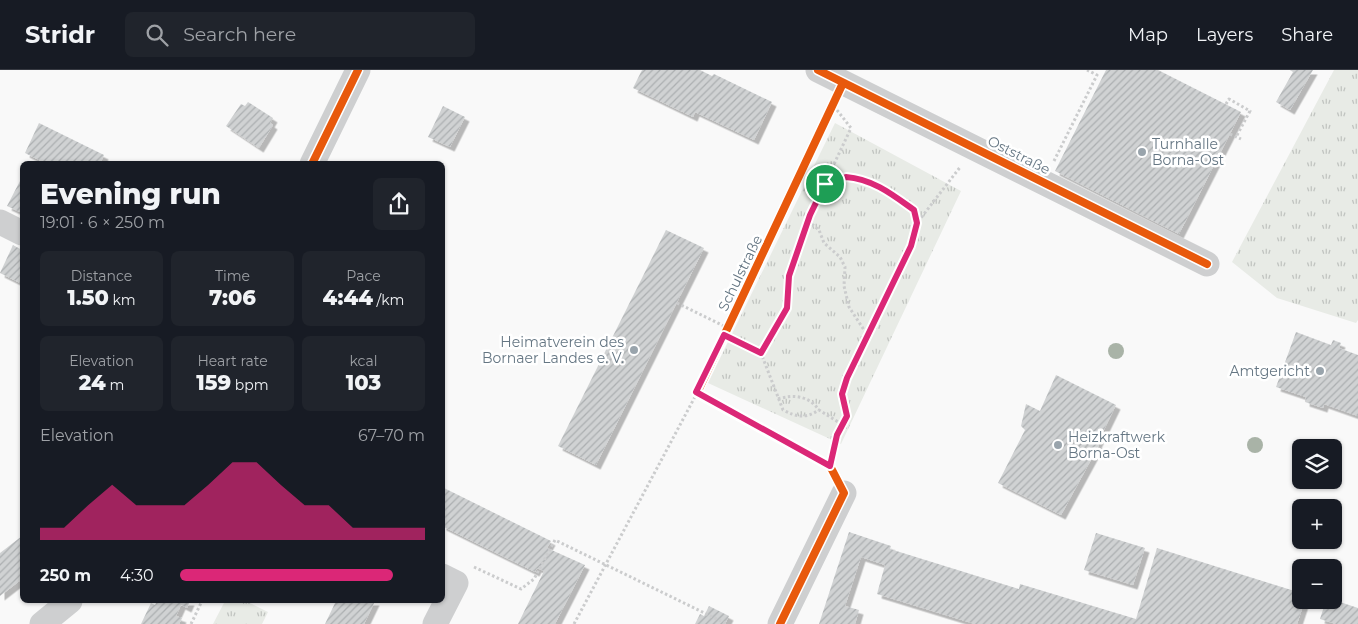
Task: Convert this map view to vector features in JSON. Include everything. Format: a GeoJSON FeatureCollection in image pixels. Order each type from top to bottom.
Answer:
{"type":"FeatureCollection","features":[{"type":"Feature","properties":{"kind":"street"},"geometry":{"type":"LineString","coordinates":[[313,161],[358,70]]}},
{"type":"Feature","properties":{"kind":"street","name":"Oststraße"},"geometry":{"type":"LineString","coordinates":[[818,70],[838,94],[1044,182],[1208,264]]}},
{"type":"Feature","properties":{"kind":"street"},"geometry":{"type":"LineString","coordinates":[[0,222],[20,232]]}},
{"type":"Feature","properties":{"kind":"street"},"geometry":{"type":"LineString","coordinates":[[780,624],[844,494]]}},
{"type":"Feature","properties":{"kind":"street"},"geometry":{"type":"LineString","coordinates":[[445,593],[449,580]]}},
{"type":"Feature","properties":{"kind":"street"},"geometry":{"type":"LineString","coordinates":[[42,624],[68,603]]}},
{"type":"Feature","properties":{"kind":"street"},"geometry":{"type":"LineString","coordinates":[[435,624],[442,603]]}},
{"type":"Feature","properties":{"kind":"path"},"geometry":{"type":"LineString","coordinates":[[1044,182],[1097,75],[1087,70]]}},
{"type":"Feature","properties":{"kind":"path"},"geometry":{"type":"LineString","coordinates":[[829,113],[838,94]]}},
{"type":"Feature","properties":{"kind":"path"},"geometry":{"type":"LineString","coordinates":[[761,353],[787,308],[789,276],[808,221],[852,128],[838,94]]}},
{"type":"Feature","properties":{"kind":"path"},"geometry":{"type":"LineString","coordinates":[[1226,104],[1229,99],[1250,111],[1236,137]]}},
{"type":"Feature","properties":{"kind":"path"},"geometry":{"type":"LineString","coordinates":[[1230,134],[1241,139]]}},
{"type":"Feature","properties":{"kind":"path"},"geometry":{"type":"LineString","coordinates":[[844,494],[827,464],[837,435],[847,416],[842,394],[847,378],[911,246],[917,223],[962,164]]}},
{"type":"Feature","properties":{"kind":"path"},"geometry":{"type":"LineString","coordinates":[[825,184],[846,177],[863,178],[914,210],[917,223]]}},
{"type":"Feature","properties":{"kind":"path"},"geometry":{"type":"LineString","coordinates":[[808,221],[819,230],[824,243],[840,257],[845,267],[844,286],[848,307],[868,336]]}},
{"type":"Feature","properties":{"kind":"path"},"geometry":{"type":"LineString","coordinates":[[677,303],[761,353],[783,410],[795,416],[808,417],[819,410]]}},
{"type":"Feature","properties":{"kind":"path"},"geometry":{"type":"LineString","coordinates":[[574,624],[700,394],[700,384]]}},
{"type":"Feature","properties":{"kind":"path"},"geometry":{"type":"LineString","coordinates":[[778,399],[787,396],[800,396],[813,401],[819,410],[842,425]]}},
{"type":"Feature","properties":{"kind":"path"},"geometry":{"type":"LineString","coordinates":[[449,580],[467,564],[520,589],[534,579],[555,540],[727,624]]}},
{"type":"Feature","properties":{"kind":"path"},"geometry":{"type":"LineString","coordinates":[[191,624],[201,603]]}},
{"type":"Feature","properties":{"kind":"green space"},"geometry":{"type":"Polygon","coordinates":[[[1334,70],[1358,70],[1358,320],[1356,323],[1277,298],[1232,262],[1334,70]]]}},
{"type":"Feature","properties":{"kind":"green space"},"geometry":{"type":"Polygon","coordinates":[[[835,123],[961,191],[841,444],[708,383],[835,123]]]}},
{"type":"Feature","properties":{"kind":"green space"},"geometry":{"type":"Polygon","coordinates":[[[224,603],[250,603],[268,612],[262,624],[213,624],[224,603]]]}},
{"type":"Feature","properties":{"kind":"building"},"geometry":{"type":"Polygon","coordinates":[[[642,70],[700,70],[712,76],[714,74],[772,102],[754,140],[695,112],[693,117],[633,88],[642,70]]]}},
{"type":"Feature","properties":{"kind":"building","name":"Turnhalle Borna-Ost"},"geometry":{"type":"Polygon","coordinates":[[[1106,70],[1158,70],[1241,112],[1179,234],[1055,171],[1106,70]]]}},
{"type":"Feature","properties":{"kind":"building"},"geometry":{"type":"Polygon","coordinates":[[[1290,70],[1313,70],[1290,110],[1276,102],[1293,72],[1290,70]]]}},
{"type":"Feature","properties":{"kind":"building"},"geometry":{"type":"Polygon","coordinates":[[[248,102],[273,118],[270,123],[273,125],[259,148],[226,126],[241,104],[245,106],[248,102]]]}},
{"type":"Feature","properties":{"kind":"building"},"geometry":{"type":"Polygon","coordinates":[[[443,106],[465,117],[450,147],[428,137],[443,106]]]}},
{"type":"Feature","properties":{"kind":"building"},"geometry":{"type":"Polygon","coordinates":[[[39,123],[104,155],[101,161],[41,161],[25,153],[39,123]]]}},
{"type":"Feature","properties":{"kind":"building"},"geometry":{"type":"Polygon","coordinates":[[[20,181],[20,212],[7,206],[20,181]]]}},
{"type":"Feature","properties":{"kind":"building"},"geometry":{"type":"Polygon","coordinates":[[[666,230],[704,248],[596,465],[558,446],[666,230]]]}},
{"type":"Feature","properties":{"kind":"building"},"geometry":{"type":"Polygon","coordinates":[[[13,245],[20,249],[20,283],[0,273],[13,245]]]}},
{"type":"Feature","properties":{"kind":"building","name":"Amtgericht"},"geometry":{"type":"Polygon","coordinates":[[[1296,332],[1331,345],[1333,340],[1341,343],[1339,348],[1358,355],[1358,416],[1324,404],[1323,408],[1305,402],[1306,397],[1276,387],[1296,332]]]}},
{"type":"Feature","properties":{"kind":"building","name":"Heizkraftwerk Borna-Ost"},"geometry":{"type":"Polygon","coordinates":[[[1056,375],[1116,405],[1097,444],[1099,445],[1061,515],[998,483],[1025,430],[1021,426],[1026,404],[1040,411],[1056,375]]]}},
{"type":"Feature","properties":{"kind":"building"},"geometry":{"type":"Polygon","coordinates":[[[445,488],[551,541],[547,548],[585,565],[555,624],[518,624],[544,571],[537,568],[535,572],[445,527],[445,488]]]}},
{"type":"Feature","properties":{"kind":"building"},"geometry":{"type":"Polygon","coordinates":[[[849,532],[891,546],[890,549],[1019,589],[1020,584],[1136,619],[1157,548],[1292,590],[1292,609],[1302,609],[1297,624],[975,624],[877,594],[885,565],[861,557],[845,606],[859,610],[855,624],[819,624],[849,532]]]}},
{"type":"Feature","properties":{"kind":"building"},"geometry":{"type":"Polygon","coordinates":[[[1096,533],[1145,548],[1133,585],[1084,570],[1096,533]]]}},
{"type":"Feature","properties":{"kind":"building"},"geometry":{"type":"Polygon","coordinates":[[[20,538],[20,581],[0,596],[0,553],[20,538]]]}},
{"type":"Feature","properties":{"kind":"building"},"geometry":{"type":"Polygon","coordinates":[[[151,603],[155,605],[156,603],[189,603],[187,608],[181,605],[176,616],[182,618],[179,624],[141,624],[151,603]]]}},
{"type":"Feature","properties":{"kind":"building"},"geometry":{"type":"Polygon","coordinates":[[[335,603],[374,603],[364,624],[325,624],[335,603]]]}},
{"type":"Feature","properties":{"kind":"building"},"geometry":{"type":"Polygon","coordinates":[[[1342,603],[1358,608],[1358,624],[1336,624],[1320,619],[1323,609],[1342,609],[1342,603]]]}},
{"type":"Feature","properties":{"kind":"building"},"geometry":{"type":"Polygon","coordinates":[[[709,606],[729,616],[725,624],[695,624],[700,614],[704,616],[709,606]]]}},
{"type":"Feature","properties":{"kind":"cycle path"},"geometry":{"type":"LineString","coordinates":[[313,161],[358,70]]}},
{"type":"Feature","properties":{"kind":"cycle path"},"geometry":{"type":"LineString","coordinates":[[818,70],[1207,264]]}},
{"type":"Feature","properties":{"kind":"cycle path","name":"Schulstraße"},"geometry":{"type":"LineString","coordinates":[[780,624],[844,493],[830,466],[697,393],[843,83]]}},
{"type":"Feature","properties":{"kind":"place","name":"Turnhalle Borna-Ost"},"geometry":{"type":"Point","coordinates":[1142,152]}},
{"type":"Feature","properties":{"kind":"place","name":"Heimatverein des Bornaer Landes e. V."},"geometry":{"type":"Point","coordinates":[634,350]}},
{"type":"Feature","properties":{"kind":"place","name":"Amtgericht"},"geometry":{"type":"Point","coordinates":[1320,371]}},
{"type":"Feature","properties":{"kind":"place","name":"Heizkraftwerk Borna-Ost"},"geometry":{"type":"Point","coordinates":[1058,445]}},
{"type":"Feature","properties":{"kind":"route"},"geometry":{"type":"LineString","coordinates":[[846,177],[863,178],[898,198],[914,210],[917,223],[911,246],[877,320],[847,378],[842,394],[847,416],[837,435],[830,466],[802,448],[696,392],[724,335],[761,353],[787,308],[789,276],[801,246],[810,215],[825,184],[846,177]]}}]}
